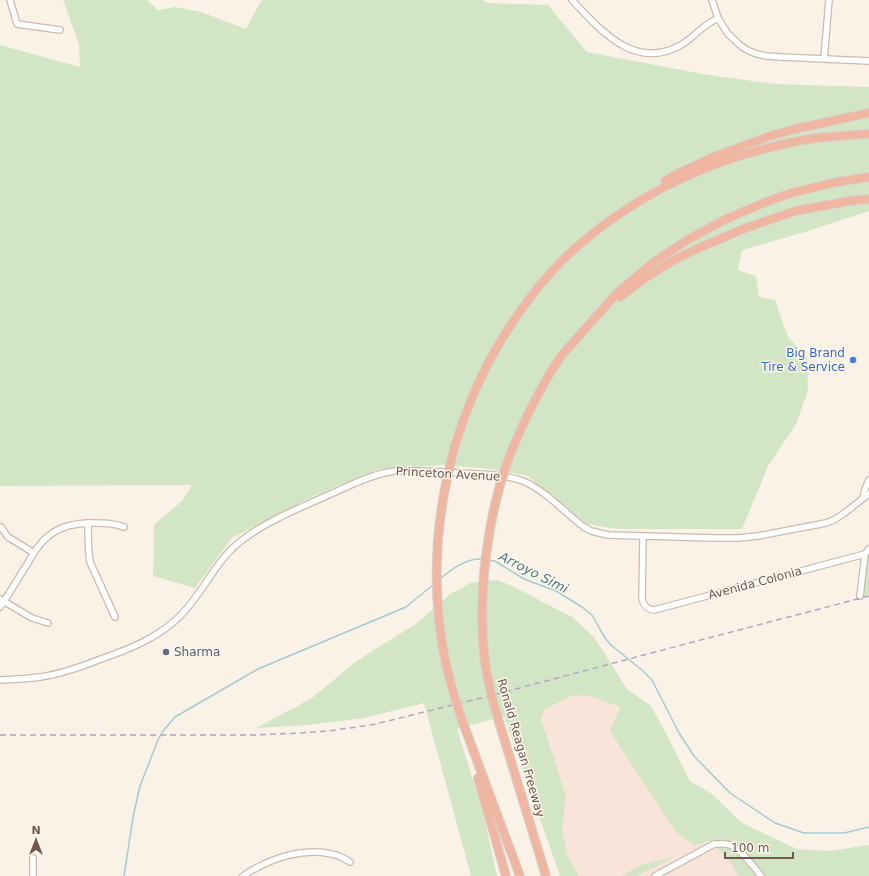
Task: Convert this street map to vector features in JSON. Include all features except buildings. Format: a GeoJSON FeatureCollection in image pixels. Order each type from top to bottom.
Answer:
{"type":"FeatureCollection","features":[{"type":"Feature","properties":{"kind":"highway"},"geometry":{"type":"LineString","coordinates":[[520,876],[452,690],[440,634],[436,587],[436,557],[440,516],[446,481],[454,449],[463,420],[473,396],[486,368],[508,329],[526,304],[559,264],[578,246],[631,203],[677,174],[711,158],[770,136],[869,113]]}},
{"type":"Feature","properties":{"kind":"highway"},"geometry":{"type":"LineString","coordinates":[[610,220],[677,181],[731,158],[760,149],[796,141],[834,136],[869,134]]}},
{"type":"Feature","properties":{"kind":"highway","name":"Ronald Reagan Freeway"},"geometry":{"type":"LineString","coordinates":[[548,876],[540,856],[492,699],[485,662],[483,621],[483,592],[488,542],[493,513],[510,456],[528,415],[550,373],[562,355],[618,292],[654,262],[689,239],[726,219],[766,202],[791,193],[837,182],[869,177]]}},
{"type":"Feature","properties":{"kind":"highway"},"geometry":{"type":"LineString","coordinates":[[606,306],[618,299],[654,272],[674,260],[736,232],[795,211],[849,201],[869,199]]}},
{"type":"Feature","properties":{"kind":"highway"},"geometry":{"type":"LineString","coordinates":[[466,731],[506,876]]}},
{"type":"Feature","properties":{"kind":"street"},"geometry":{"type":"LineString","coordinates":[[10,0],[17,24],[60,30]]}},
{"type":"Feature","properties":{"kind":"street"},"geometry":{"type":"LineString","coordinates":[[572,0],[595,24],[617,42],[634,51],[643,53],[668,51],[682,45],[710,22],[718,18]]}},
{"type":"Feature","properties":{"kind":"street"},"geometry":{"type":"LineString","coordinates":[[712,0],[718,18],[728,34],[749,51],[766,56],[869,61]]}},
{"type":"Feature","properties":{"kind":"street"},"geometry":{"type":"LineString","coordinates":[[824,59],[829,0]]}},
{"type":"Feature","properties":{"kind":"street","name":"Princeton Avenue"},"geometry":{"type":"LineString","coordinates":[[0,680],[40,677],[72,670],[123,651],[149,639],[174,622],[182,614],[232,548],[250,535],[285,514],[349,486],[389,472],[401,470],[440,471],[496,475],[512,478],[522,481],[540,491],[578,522],[592,531],[608,535],[643,537],[738,538],[758,536],[818,525],[839,517],[866,496]]}},
{"type":"Feature","properties":{"kind":"street"},"geometry":{"type":"LineString","coordinates":[[869,480],[865,489],[869,502]]}},
{"type":"Feature","properties":{"kind":"street"},"geometry":{"type":"LineString","coordinates":[[0,607],[2,600],[34,553],[42,542],[51,534],[72,525],[88,523],[115,523],[124,527]]}},
{"type":"Feature","properties":{"kind":"street"},"geometry":{"type":"LineString","coordinates":[[88,523],[90,562],[115,617]]}},
{"type":"Feature","properties":{"kind":"street"},"geometry":{"type":"LineString","coordinates":[[0,527],[8,536],[34,553]]}},
{"type":"Feature","properties":{"kind":"street","name":"Avenida Colonia"},"geometry":{"type":"LineString","coordinates":[[643,537],[642,599],[643,604],[647,608],[654,610],[865,554]]}},
{"type":"Feature","properties":{"kind":"street"},"geometry":{"type":"LineString","coordinates":[[860,596],[865,554],[869,549]]}},
{"type":"Feature","properties":{"kind":"street"},"geometry":{"type":"LineString","coordinates":[[2,600],[32,618],[48,622]]}},
{"type":"Feature","properties":{"kind":"street"},"geometry":{"type":"LineString","coordinates":[[655,876],[714,844],[727,844],[734,847],[762,876]]}},
{"type":"Feature","properties":{"kind":"street"},"geometry":{"type":"LineString","coordinates":[[244,876],[273,860],[292,854],[315,852],[330,854],[339,856],[350,862]]}},
{"type":"Feature","properties":{"kind":"street"},"geometry":{"type":"LineString","coordinates":[[33,858],[33,876]]}},
{"type":"Feature","properties":{"kind":"shaded area"},"geometry":{"type":"Polygon","coordinates":[[[574,690],[620,705],[613,729],[693,840],[724,849],[739,876],[638,876],[636,872],[627,876],[574,876],[564,855],[534,703],[574,690]]]}},
{"type":"Feature","properties":{"kind":"green space"},"geometry":{"type":"Polygon","coordinates":[[[63,0],[147,0],[158,10],[175,7],[201,12],[246,29],[261,1],[264,0],[482,0],[488,3],[548,5],[587,52],[708,75],[775,84],[869,87],[869,211],[805,232],[742,250],[738,270],[756,276],[759,297],[775,300],[788,337],[807,357],[808,391],[796,424],[768,466],[742,529],[617,529],[587,524],[528,476],[491,469],[443,465],[378,469],[305,500],[232,538],[195,588],[153,576],[154,525],[183,500],[192,485],[0,486],[0,45],[80,67],[79,44],[63,0]]]}},
{"type":"Feature","properties":{"kind":"green space"},"geometry":{"type":"Polygon","coordinates":[[[869,549],[869,596],[860,599],[865,554],[869,549]]]}},
{"type":"Feature","properties":{"kind":"green space"},"geometry":{"type":"Polygon","coordinates":[[[497,580],[510,585],[572,617],[594,637],[627,689],[651,706],[690,781],[712,794],[742,823],[797,849],[830,851],[869,845],[869,876],[738,876],[728,859],[710,841],[694,845],[675,831],[610,731],[620,707],[589,696],[573,695],[545,709],[541,718],[566,797],[562,828],[568,857],[579,876],[560,876],[504,716],[457,729],[483,812],[497,876],[471,876],[424,703],[364,718],[308,725],[256,728],[312,698],[358,660],[416,624],[449,595],[470,583],[497,580]]]}},
{"type":"Feature","properties":{"kind":"green space"},"geometry":{"type":"Polygon","coordinates":[[[676,856],[637,876],[621,876],[641,865],[676,856]]]}},
{"type":"Feature","properties":{"kind":"waterway","name":"Arroyo Simi"},"geometry":{"type":"LineString","coordinates":[[440,579],[454,568],[465,562],[482,559]]}},
{"type":"Feature","properties":{"kind":"waterway","name":"Arroyo Simi"},"geometry":{"type":"LineString","coordinates":[[488,560],[495,561],[524,579],[556,591],[592,615],[605,638],[611,645],[652,680],[679,733],[694,756],[730,793],[775,823],[804,833],[844,833],[869,827]]}},
{"type":"Feature","properties":{"kind":"waterway"},"geometry":{"type":"LineString","coordinates":[[124,876],[133,817],[140,786],[158,740],[163,731],[175,717],[258,669],[406,607],[434,584]]}},
{"type":"Feature","properties":{"kind":"railway"},"geometry":{"type":"LineString","coordinates":[[0,735],[256,735],[328,731],[371,725],[497,694],[869,596]]}},
{"type":"Feature","properties":{"kind":"place","name":"Big Brand Tire & Service"},"geometry":{"type":"Point","coordinates":[853,360]}},
{"type":"Feature","properties":{"kind":"place","name":"Sharma"},"geometry":{"type":"Point","coordinates":[166,652]}}]}
